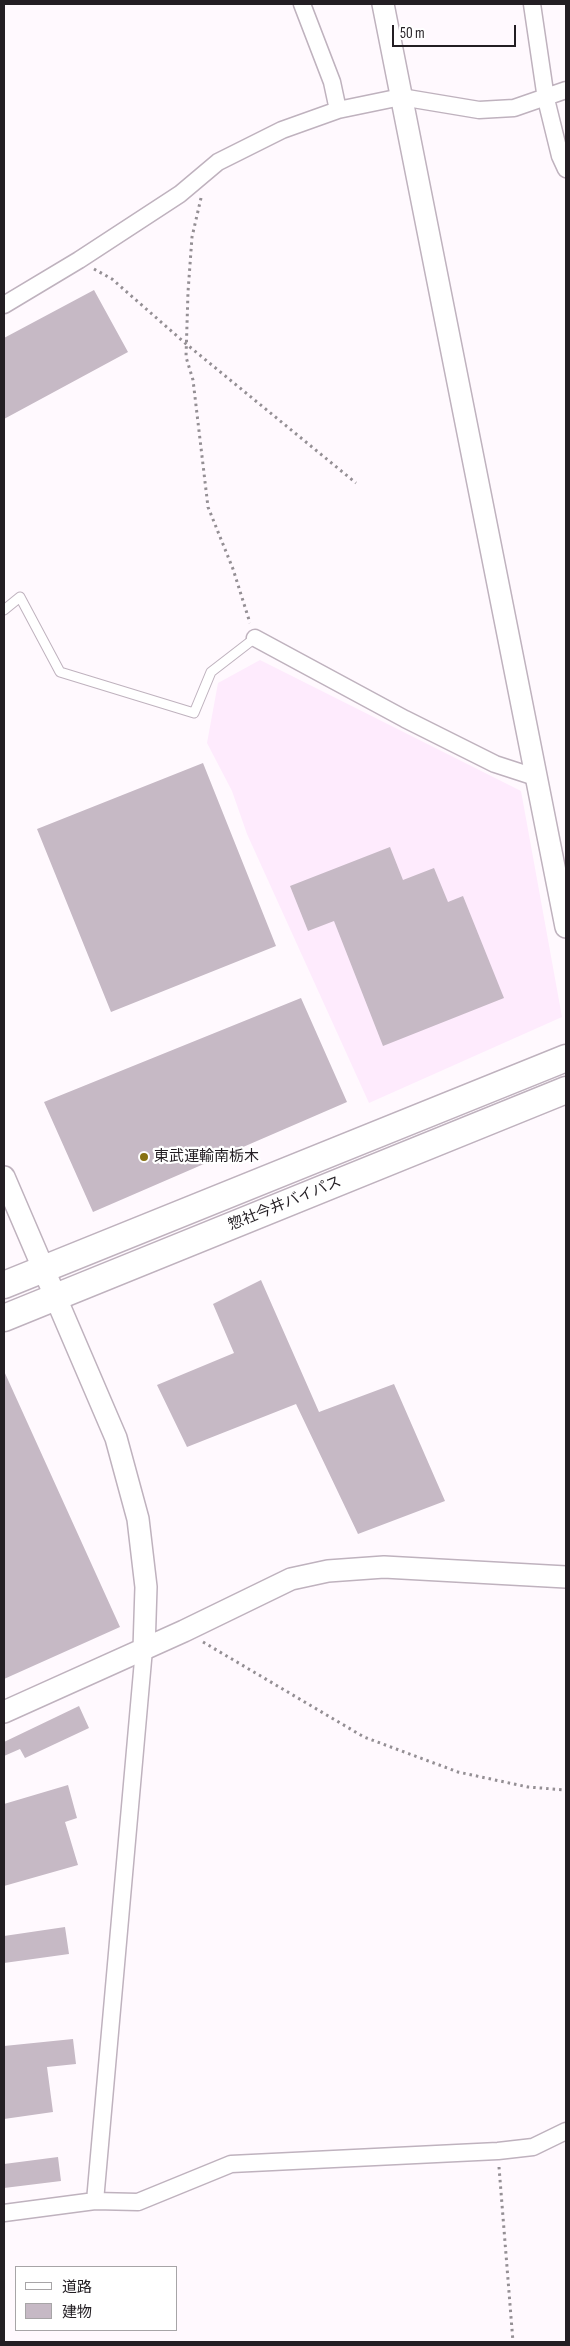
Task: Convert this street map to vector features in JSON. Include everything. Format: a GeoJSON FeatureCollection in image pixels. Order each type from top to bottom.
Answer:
{"type":"FeatureCollection","features":[{"type":"Feature","properties":{"kind":"main road","name":"惣社今井バイパス"},"geometry":{"type":"LineString","coordinates":[[4,1285],[566,1058]]}},
{"type":"Feature","properties":{"kind":"main road","name":"惣社今井バイパス"},"geometry":{"type":"LineString","coordinates":[[4,1318],[566,1090]]}},
{"type":"Feature","properties":{"kind":"street"},"geometry":{"type":"LineString","coordinates":[[302,4],[332,82],[338,110]]}},
{"type":"Feature","properties":{"kind":"street"},"geometry":{"type":"LineString","coordinates":[[383,4],[538,778],[566,927]]}},
{"type":"Feature","properties":{"kind":"street"},"geometry":{"type":"LineString","coordinates":[[532,4],[546,98],[560,156],[566,169]]}},
{"type":"Feature","properties":{"kind":"street"},"geometry":{"type":"LineString","coordinates":[[4,305],[79,260],[180,194],[218,162],[282,130],[338,110],[401,97],[479,110],[514,108],[566,90]]}},
{"type":"Feature","properties":{"kind":"street"},"geometry":{"type":"LineString","coordinates":[[255,638],[494,764],[538,778]]}},
{"type":"Feature","properties":{"kind":"street"},"geometry":{"type":"LineString","coordinates":[[4,1177],[116,1438],[138,1520],[146,1587],[144,1649],[95,2201]]}},
{"type":"Feature","properties":{"kind":"street"},"geometry":{"type":"LineString","coordinates":[[4,1712],[184,1631],[291,1579],[328,1571],[384,1566],[566,1577]]}},
{"type":"Feature","properties":{"kind":"street"},"geometry":{"type":"LineString","coordinates":[[4,2213],[95,2201],[138,2202],[231,2164],[498,2151],[533,2147],[566,2131]]}},
{"type":"Feature","properties":{"kind":"lane"},"geometry":{"type":"LineString","coordinates":[[4,610],[20,597],[60,672],[194,713],[211,672],[255,638]]}},
{"type":"Feature","properties":{"kind":"path"},"geometry":{"type":"LineString","coordinates":[[205,173],[192,237],[185,343],[196,399],[208,507],[233,569],[255,638]]}},
{"type":"Feature","properties":{"kind":"path"},"geometry":{"type":"LineString","coordinates":[[79,260],[112,279],[185,343],[356,483]]}},
{"type":"Feature","properties":{"kind":"path"},"geometry":{"type":"LineString","coordinates":[[184,1631],[364,1737],[458,1772],[528,1788],[566,1790]]}},
{"type":"Feature","properties":{"kind":"path"},"geometry":{"type":"LineString","coordinates":[[498,2151],[513,2342]]}},
{"type":"Feature","properties":{"kind":"shaded area"},"geometry":{"type":"Polygon","coordinates":[[[260,660],[521,791],[562,1017],[369,1103],[247,834],[232,791],[207,743],[218,683],[260,660]]]}},
{"type":"Feature","properties":{"kind":"building"},"geometry":{"type":"Polygon","coordinates":[[[94,290],[128,352],[4,419],[4,338],[94,290]]]}},
{"type":"Feature","properties":{"kind":"building"},"geometry":{"type":"Polygon","coordinates":[[[203,763],[276,946],[111,1012],[37,829],[203,763]]]}},
{"type":"Feature","properties":{"kind":"building"},"geometry":{"type":"Polygon","coordinates":[[[390,847],[403,880],[434,868],[448,902],[463,896],[504,998],[383,1046],[334,921],[308,931],[290,886],[390,847]]]}},
{"type":"Feature","properties":{"kind":"building","name":"東武運輸南栃木"},"geometry":{"type":"Polygon","coordinates":[[[301,998],[347,1102],[93,1212],[44,1102],[301,998]]]}},
{"type":"Feature","properties":{"kind":"building"},"geometry":{"type":"Polygon","coordinates":[[[261,1280],[319,1412],[394,1384],[445,1501],[358,1534],[296,1404],[187,1447],[157,1385],[234,1353],[213,1304],[261,1280]]]}},
{"type":"Feature","properties":{"kind":"building"},"geometry":{"type":"Polygon","coordinates":[[[4,1371],[120,1627],[4,1679],[4,1371]]]}},
{"type":"Feature","properties":{"kind":"building"},"geometry":{"type":"Polygon","coordinates":[[[79,1706],[89,1728],[25,1758],[20,1749],[4,1756],[4,1742],[79,1706]]]}},
{"type":"Feature","properties":{"kind":"building"},"geometry":{"type":"Polygon","coordinates":[[[68,1785],[77,1818],[65,1822],[78,1865],[4,1886],[4,1804],[68,1785]]]}},
{"type":"Feature","properties":{"kind":"building"},"geometry":{"type":"Polygon","coordinates":[[[65,1927],[69,1954],[4,1963],[4,1936],[65,1927]]]}},
{"type":"Feature","properties":{"kind":"building"},"geometry":{"type":"Polygon","coordinates":[[[73,2039],[76,2064],[47,2067],[53,2112],[4,2119],[4,2046],[73,2039]]]}},
{"type":"Feature","properties":{"kind":"building"},"geometry":{"type":"Polygon","coordinates":[[[58,2157],[61,2181],[4,2188],[4,2164],[58,2157]]]}},
{"type":"Feature","properties":{"kind":"place","name":"東武運輸南栃木"},"geometry":{"type":"Point","coordinates":[144,1157]}}]}
